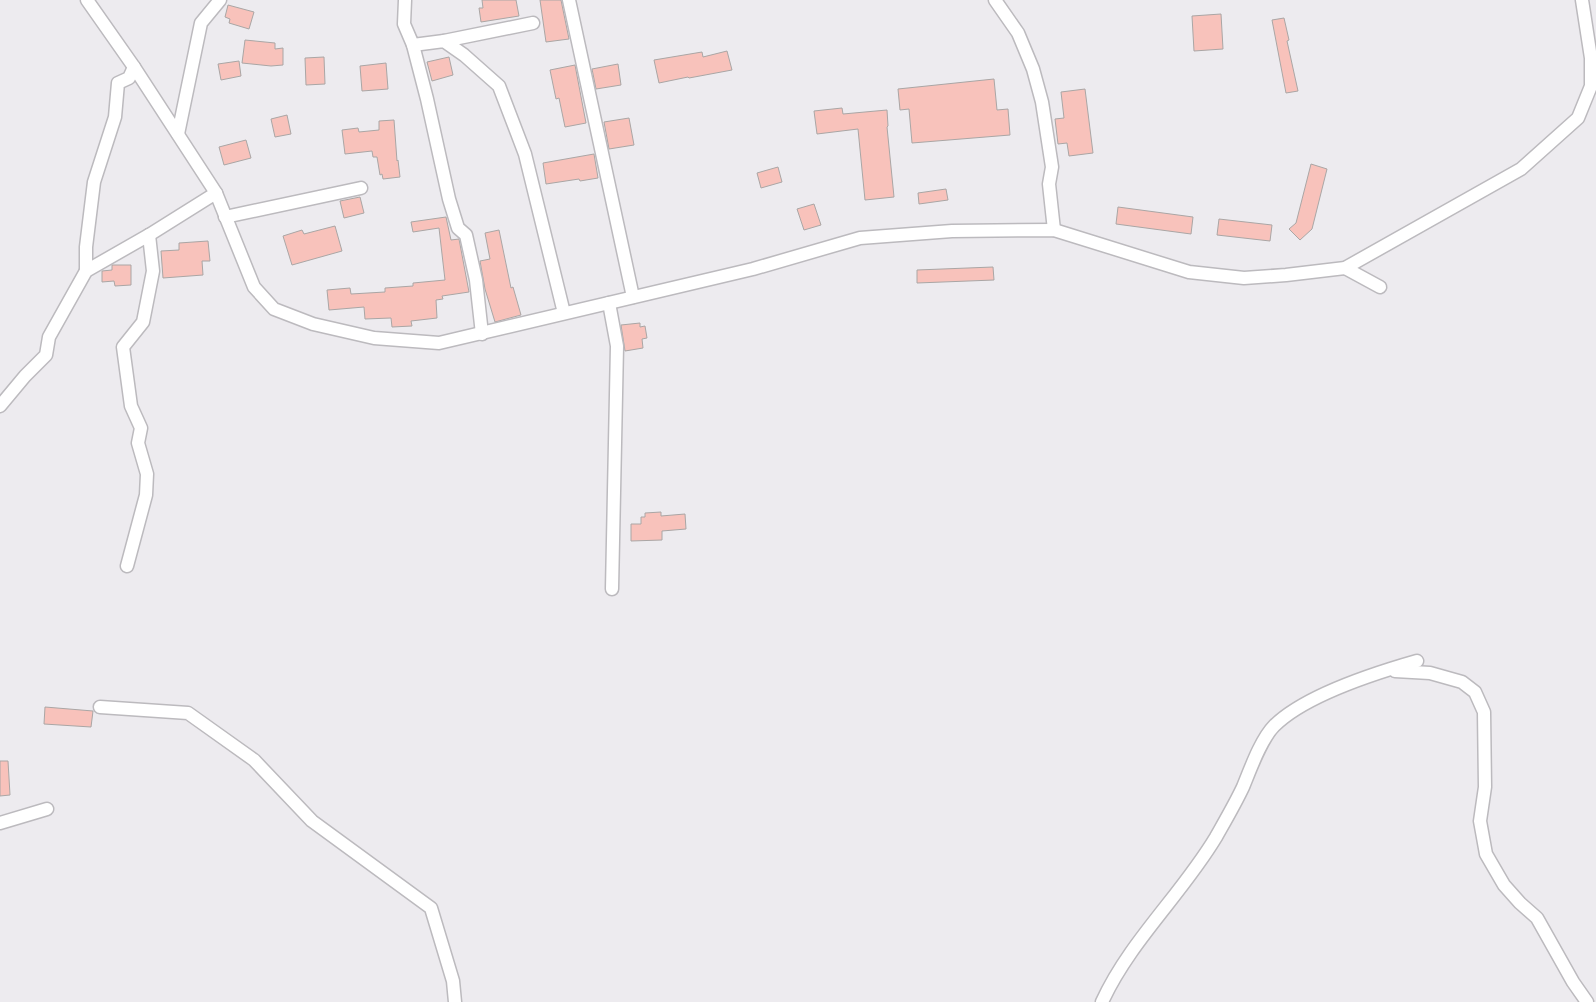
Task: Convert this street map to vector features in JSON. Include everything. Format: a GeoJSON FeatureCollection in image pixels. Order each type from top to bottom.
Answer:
{"type":"FeatureCollection","features":[{"type":"Feature","properties":{"kind":"street"},"geometry":{"type":"LineString","coordinates":[[86,0],[134,67],[216,193],[254,288],[274,309],[313,324],[374,338],[439,343],[753,269],[860,238],[952,231],[1054,230],[1189,272],[1244,278],[1345,268],[1521,169],[1578,118],[1594,86],[1582,0]]}},
{"type":"Feature","properties":{"kind":"street"},"geometry":{"type":"LineString","coordinates":[[178,134],[201,23],[220,0]]}},
{"type":"Feature","properties":{"kind":"street"},"geometry":{"type":"LineString","coordinates":[[405,0],[404,24],[427,99],[449,199],[458,228],[466,235],[476,280],[482,334]]}},
{"type":"Feature","properties":{"kind":"street"},"geometry":{"type":"LineString","coordinates":[[570,0],[633,297]]}},
{"type":"Feature","properties":{"kind":"street"},"geometry":{"type":"LineString","coordinates":[[995,0],[1018,34],[1033,69],[1042,102],[1052,167],[1049,184],[1054,230]]}},
{"type":"Feature","properties":{"kind":"street"},"geometry":{"type":"LineString","coordinates":[[412,45],[444,41],[533,23]]}},
{"type":"Feature","properties":{"kind":"street"},"geometry":{"type":"LineString","coordinates":[[444,41],[464,55],[499,86],[525,154],[564,313]]}},
{"type":"Feature","properties":{"kind":"street"},"geometry":{"type":"LineString","coordinates":[[0,406],[25,376],[46,355],[49,338],[86,271],[86,247],[94,182],[116,117],[118,83],[129,78],[134,67]]}},
{"type":"Feature","properties":{"kind":"street"},"geometry":{"type":"LineString","coordinates":[[225,217],[361,188]]}},
{"type":"Feature","properties":{"kind":"street"},"geometry":{"type":"LineString","coordinates":[[86,271],[150,235],[216,193]]}},
{"type":"Feature","properties":{"kind":"street"},"geometry":{"type":"LineString","coordinates":[[127,566],[146,495],[147,474],[138,442],[141,428],[131,406],[123,347],[143,322],[153,272],[150,235]]}},
{"type":"Feature","properties":{"kind":"street"},"geometry":{"type":"LineString","coordinates":[[1345,268],[1380,287]]}},
{"type":"Feature","properties":{"kind":"street"},"geometry":{"type":"LineString","coordinates":[[609,303],[617,346],[612,589]]}},
{"type":"Feature","properties":{"kind":"street"},"geometry":{"type":"LineString","coordinates":[[1102,1002],[1132,951],[1197,866],[1216,836],[1272,727],[1297,707],[1385,670],[1417,661]]}},
{"type":"Feature","properties":{"kind":"street"},"geometry":{"type":"LineString","coordinates":[[1385,670],[1430,673],[1462,682],[1475,692],[1484,712],[1485,787],[1480,821],[1486,854],[1504,885],[1536,918],[1573,982],[1587,1002]]}},
{"type":"Feature","properties":{"kind":"street"},"geometry":{"type":"LineString","coordinates":[[100,707],[188,713],[254,760],[312,820],[431,908],[453,981],[455,1002]]}},
{"type":"Feature","properties":{"kind":"street"},"geometry":{"type":"LineString","coordinates":[[0,823],[48,810]]}},
{"type":"Feature","properties":{"kind":"building"},"geometry":{"type":"Polygon","coordinates":[[[482,0],[516,0],[519,16],[481,22],[479,8],[483,8],[482,0]]]}},
{"type":"Feature","properties":{"kind":"building"},"geometry":{"type":"Polygon","coordinates":[[[540,0],[561,0],[569,39],[546,42],[540,0]]]}},
{"type":"Feature","properties":{"kind":"building"},"geometry":{"type":"Polygon","coordinates":[[[228,5],[254,12],[249,29],[229,23],[230,19],[225,17],[228,5]]]}},
{"type":"Feature","properties":{"kind":"building"},"geometry":{"type":"Polygon","coordinates":[[[1221,14],[1223,49],[1194,51],[1192,16],[1221,14]]]}},
{"type":"Feature","properties":{"kind":"building"},"geometry":{"type":"Polygon","coordinates":[[[1284,18],[1298,91],[1286,93],[1272,20],[1284,18]]]}},
{"type":"Feature","properties":{"kind":"building"},"geometry":{"type":"Polygon","coordinates":[[[245,40],[275,43],[275,49],[283,48],[283,65],[271,66],[242,63],[245,40]]]}},
{"type":"Feature","properties":{"kind":"building"},"geometry":{"type":"Polygon","coordinates":[[[727,51],[732,70],[659,83],[654,60],[702,52],[703,57],[727,51]]]}},
{"type":"Feature","properties":{"kind":"building"},"geometry":{"type":"Polygon","coordinates":[[[324,57],[325,84],[306,85],[305,58],[324,57]]]}},
{"type":"Feature","properties":{"kind":"building"},"geometry":{"type":"Polygon","coordinates":[[[449,57],[453,75],[432,81],[427,62],[449,57]]]}},
{"type":"Feature","properties":{"kind":"building"},"geometry":{"type":"Polygon","coordinates":[[[239,61],[241,76],[221,80],[218,64],[239,61]]]}},
{"type":"Feature","properties":{"kind":"building"},"geometry":{"type":"Polygon","coordinates":[[[386,63],[388,89],[362,91],[360,66],[386,63]]]}},
{"type":"Feature","properties":{"kind":"building"},"geometry":{"type":"Polygon","coordinates":[[[618,64],[621,85],[596,89],[592,69],[618,64]]]}},
{"type":"Feature","properties":{"kind":"building"},"geometry":{"type":"Polygon","coordinates":[[[575,65],[586,123],[565,127],[559,98],[556,99],[550,70],[575,65]]]}},
{"type":"Feature","properties":{"kind":"building"},"geometry":{"type":"Polygon","coordinates":[[[994,79],[997,110],[1008,109],[1010,135],[912,143],[909,109],[900,110],[898,89],[994,79]]]}},
{"type":"Feature","properties":{"kind":"building"},"geometry":{"type":"Polygon","coordinates":[[[1085,89],[1093,153],[1069,156],[1067,143],[1058,144],[1055,119],[1064,118],[1061,92],[1085,89]]]}},
{"type":"Feature","properties":{"kind":"building"},"geometry":{"type":"Polygon","coordinates":[[[842,108],[843,114],[887,110],[894,197],[865,200],[858,129],[817,134],[814,111],[842,108]]]}},
{"type":"Feature","properties":{"kind":"building"},"geometry":{"type":"Polygon","coordinates":[[[287,115],[291,134],[275,137],[271,119],[287,115]]]}},
{"type":"Feature","properties":{"kind":"building"},"geometry":{"type":"Polygon","coordinates":[[[629,118],[634,145],[609,149],[604,122],[629,118]]]}},
{"type":"Feature","properties":{"kind":"building"},"geometry":{"type":"Polygon","coordinates":[[[394,120],[400,177],[383,179],[382,174],[380,175],[377,157],[373,157],[372,151],[345,154],[342,130],[358,128],[359,132],[379,130],[379,121],[394,120]]]}},
{"type":"Feature","properties":{"kind":"building"},"geometry":{"type":"Polygon","coordinates":[[[246,140],[251,158],[224,165],[219,147],[246,140]]]}},
{"type":"Feature","properties":{"kind":"building"},"geometry":{"type":"Polygon","coordinates":[[[594,154],[598,178],[546,184],[543,163],[594,154]]]}},
{"type":"Feature","properties":{"kind":"building"},"geometry":{"type":"Polygon","coordinates":[[[1311,164],[1327,169],[1312,229],[1300,240],[1289,229],[1296,223],[1311,164]]]}},
{"type":"Feature","properties":{"kind":"building"},"geometry":{"type":"Polygon","coordinates":[[[778,167],[782,182],[761,188],[757,173],[778,167]]]}},
{"type":"Feature","properties":{"kind":"building"},"geometry":{"type":"Polygon","coordinates":[[[946,189],[948,200],[919,204],[918,193],[946,189]]]}},
{"type":"Feature","properties":{"kind":"building"},"geometry":{"type":"Polygon","coordinates":[[[360,197],[364,213],[344,218],[340,201],[360,197]]]}},
{"type":"Feature","properties":{"kind":"building"},"geometry":{"type":"Polygon","coordinates":[[[814,204],[821,225],[804,230],[797,209],[814,204]]]}},
{"type":"Feature","properties":{"kind":"building"},"geometry":{"type":"Polygon","coordinates":[[[1118,207],[1193,217],[1191,234],[1116,224],[1118,207]]]}},
{"type":"Feature","properties":{"kind":"building"},"geometry":{"type":"Polygon","coordinates":[[[446,217],[451,240],[459,239],[469,292],[442,296],[443,299],[436,300],[437,318],[411,321],[412,326],[392,327],[391,318],[365,319],[364,307],[329,310],[327,290],[350,288],[351,294],[385,292],[385,288],[413,286],[413,283],[445,280],[439,228],[413,232],[411,222],[446,217]]]}},
{"type":"Feature","properties":{"kind":"building"},"geometry":{"type":"Polygon","coordinates":[[[1219,219],[1272,225],[1270,241],[1217,235],[1219,219]]]}},
{"type":"Feature","properties":{"kind":"building"},"geometry":{"type":"Polygon","coordinates":[[[335,226],[342,251],[292,265],[283,236],[302,230],[304,234],[335,226]]]}},
{"type":"Feature","properties":{"kind":"building"},"geometry":{"type":"Polygon","coordinates":[[[499,230],[511,288],[513,287],[521,315],[495,322],[485,289],[480,261],[490,259],[485,233],[499,230]]]}},
{"type":"Feature","properties":{"kind":"building"},"geometry":{"type":"Polygon","coordinates":[[[208,241],[210,261],[202,261],[203,275],[163,278],[161,251],[179,250],[179,243],[208,241]]]}},
{"type":"Feature","properties":{"kind":"building"},"geometry":{"type":"Polygon","coordinates":[[[112,265],[131,265],[131,285],[115,286],[114,281],[102,282],[102,271],[112,270],[112,265]]]}},
{"type":"Feature","properties":{"kind":"building"},"geometry":{"type":"Polygon","coordinates":[[[993,267],[994,280],[917,283],[917,270],[993,267]]]}},
{"type":"Feature","properties":{"kind":"building"},"geometry":{"type":"Polygon","coordinates":[[[640,323],[640,327],[645,326],[647,338],[642,339],[643,348],[625,351],[621,325],[640,323]]]}},
{"type":"Feature","properties":{"kind":"building"},"geometry":{"type":"Polygon","coordinates":[[[661,512],[661,516],[685,514],[686,529],[662,531],[662,540],[631,541],[631,524],[641,524],[641,517],[645,517],[645,513],[661,512]]]}},
{"type":"Feature","properties":{"kind":"building"},"geometry":{"type":"Polygon","coordinates":[[[45,707],[93,711],[91,727],[44,724],[45,707]]]}},
{"type":"Feature","properties":{"kind":"building"},"geometry":{"type":"Polygon","coordinates":[[[0,761],[8,761],[10,795],[0,796],[0,761]]]}}]}
